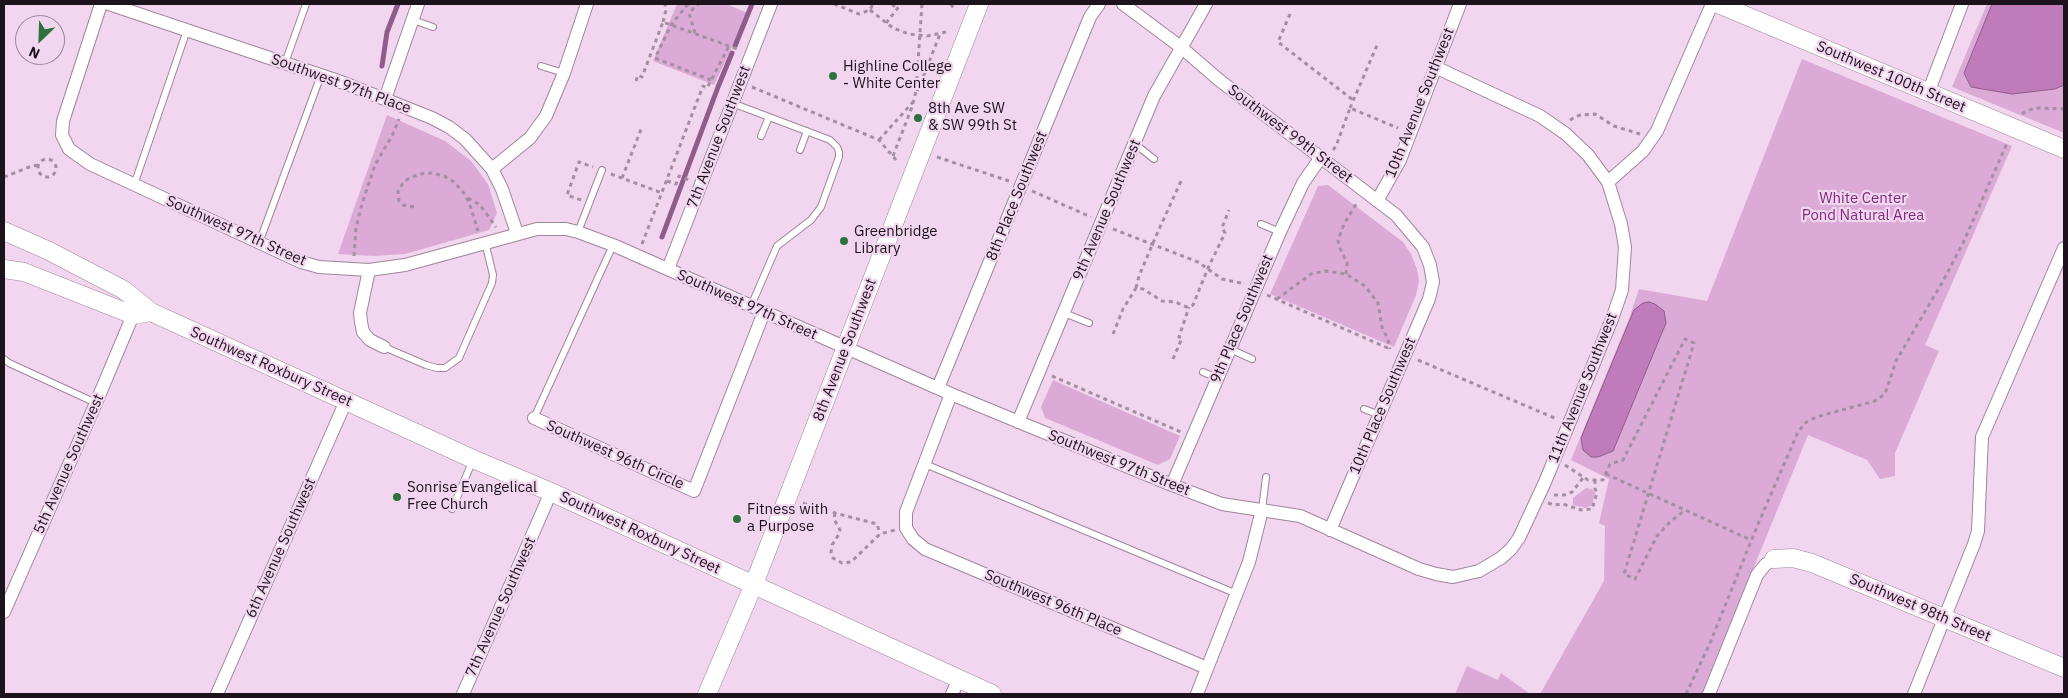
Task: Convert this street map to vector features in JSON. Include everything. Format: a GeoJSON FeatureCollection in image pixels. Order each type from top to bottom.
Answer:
{"type":"FeatureCollection","features":[{"type":"Feature","properties":{"kind":"street","name":"Southwest 97th Street"},"geometry":{"type":"LineString","coordinates":[[101,4],[63,121],[62,135],[69,149],[90,164],[301,262],[319,267],[369,270],[405,265],[482,238],[550,228],[578,232],[612,244],[951,394],[1222,504],[1300,516],[1419,569],[1436,574],[1453,576],[1479,571]]}},
{"type":"Feature","properties":{"kind":"street","name":"Southwest 97th Place"},"geometry":{"type":"LineString","coordinates":[[109,4],[321,75],[432,118],[465,140],[492,169],[502,189],[517,233]]}},
{"type":"Feature","properties":{"kind":"street"},"geometry":{"type":"LineString","coordinates":[[385,99],[418,4]]}},
{"type":"Feature","properties":{"kind":"street"},"geometry":{"type":"LineString","coordinates":[[492,169],[519,149],[540,126],[564,73],[588,4]]}},
{"type":"Feature","properties":{"kind":"street","name":"7th Avenue Southwest"},"geometry":{"type":"LineString","coordinates":[[668,270],[771,4]]}},
{"type":"Feature","properties":{"kind":"street","name":"8th Avenue Southwest"},"geometry":{"type":"LineString","coordinates":[[707,694],[754,584],[979,4]]}},
{"type":"Feature","properties":{"kind":"street","name":"8th Place Southwest"},"geometry":{"type":"LineString","coordinates":[[938,388],[1090,17],[1098,4]]}},
{"type":"Feature","properties":{"kind":"street","name":"Southwest 99th Street"},"geometry":{"type":"LineString","coordinates":[[1123,4],[1182,48],[1219,80],[1326,155],[1396,215],[1424,247],[1433,282]]}},
{"type":"Feature","properties":{"kind":"street","name":"9th Avenue Southwest"},"geometry":{"type":"LineString","coordinates":[[1018,422],[1154,96],[1206,4]]}},
{"type":"Feature","properties":{"kind":"street","name":"10th Avenue Southwest"},"geometry":{"type":"LineString","coordinates":[[1378,201],[1400,160],[1460,4]]}},
{"type":"Feature","properties":{"kind":"street"},"geometry":{"type":"LineString","coordinates":[[1435,67],[1540,116],[1566,134],[1588,156],[1608,182],[1643,151],[1657,132],[1712,4]]}},
{"type":"Feature","properties":{"kind":"street","name":"Southwest 100th Street"},"geometry":{"type":"LineString","coordinates":[[1718,4],[2064,149]]}},
{"type":"Feature","properties":{"kind":"street"},"geometry":{"type":"LineString","coordinates":[[1928,93],[1962,4]]}},
{"type":"Feature","properties":{"kind":"street","name":"9th Place Southwest"},"geometry":{"type":"LineString","coordinates":[[1172,485],[1280,232],[1303,183],[1326,155]]}},
{"type":"Feature","properties":{"kind":"street","name":"11th Avenue Southwest"},"geometry":{"type":"LineString","coordinates":[[1479,571],[1501,558],[1519,538],[1545,482],[1612,319],[1622,290],[1625,247],[1621,224],[1608,182]]}},
{"type":"Feature","properties":{"kind":"street","name":"Southwest Roxbury Street"},"geometry":{"type":"LineString","coordinates":[[4,231],[56,254],[124,290],[151,312],[473,459],[551,492],[754,584],[956,687],[992,694]]}},
{"type":"Feature","properties":{"kind":"street"},"geometry":{"type":"LineString","coordinates":[[1914,694],[1978,531],[1982,437],[2064,248]]}},
{"type":"Feature","properties":{"kind":"street"},"geometry":{"type":"LineString","coordinates":[[4,258],[24,272]]}},
{"type":"Feature","properties":{"kind":"street"},"geometry":{"type":"LineString","coordinates":[[4,269],[24,272],[133,315],[151,312]]}},
{"type":"Feature","properties":{"kind":"street"},"geometry":{"type":"LineString","coordinates":[[369,270],[360,313],[361,322],[363,332],[370,340],[384,346]]}},
{"type":"Feature","properties":{"kind":"street","name":"10th Place Southwest"},"geometry":{"type":"LineString","coordinates":[[1330,530],[1429,299],[1433,282]]}},
{"type":"Feature","properties":{"kind":"street","name":"Southwest 96th Circle"},"geometry":{"type":"LineString","coordinates":[[534,418],[694,491],[764,312]]}},
{"type":"Feature","properties":{"kind":"street","name":"5th Avenue Southwest"},"geometry":{"type":"LineString","coordinates":[[4,612],[133,315]]}},
{"type":"Feature","properties":{"kind":"street"},"geometry":{"type":"LineString","coordinates":[[901,529],[951,394]]}},
{"type":"Feature","properties":{"kind":"street","name":"6th Avenue Southwest"},"geometry":{"type":"LineString","coordinates":[[217,694],[346,401]]}},
{"type":"Feature","properties":{"kind":"street","name":"7th Avenue Southwest"},"geometry":{"type":"LineString","coordinates":[[463,694],[551,492]]}},
{"type":"Feature","properties":{"kind":"street"},"geometry":{"type":"LineString","coordinates":[[1197,694],[1255,544],[1262,510]]}},
{"type":"Feature","properties":{"kind":"street","name":"Southwest 96th Place"},"geometry":{"type":"LineString","coordinates":[[901,529],[925,549],[1207,668]]}},
{"type":"Feature","properties":{"kind":"street","name":"Southwest 98th Street"},"geometry":{"type":"LineString","coordinates":[[1774,560],[1793,558],[1812,563],[2064,668]]}},
{"type":"Feature","properties":{"kind":"street"},"geometry":{"type":"LineString","coordinates":[[1709,694],[1757,575],[1765,565],[1774,560]]}},
{"type":"Feature","properties":{"kind":"lane"},"geometry":{"type":"LineString","coordinates":[[285,63],[306,4]]}},
{"type":"Feature","properties":{"kind":"lane"},"geometry":{"type":"LineString","coordinates":[[412,20],[433,28]]}},
{"type":"Feature","properties":{"kind":"lane"},"geometry":{"type":"LineString","coordinates":[[134,185],[187,30]]}},
{"type":"Feature","properties":{"kind":"lane"},"geometry":{"type":"LineString","coordinates":[[542,66],[564,73]]}},
{"type":"Feature","properties":{"kind":"lane"},"geometry":{"type":"LineString","coordinates":[[259,243],[321,75]]}},
{"type":"Feature","properties":{"kind":"lane"},"geometry":{"type":"LineString","coordinates":[[732,103],[834,143],[839,157],[821,207],[811,220],[777,246],[751,306]]}},
{"type":"Feature","properties":{"kind":"lane"},"geometry":{"type":"LineString","coordinates":[[761,136],[769,117]]}},
{"type":"Feature","properties":{"kind":"lane"},"geometry":{"type":"LineString","coordinates":[[800,150],[807,132]]}},
{"type":"Feature","properties":{"kind":"lane"},"geometry":{"type":"LineString","coordinates":[[1135,144],[1154,159]]}},
{"type":"Feature","properties":{"kind":"lane"},"geometry":{"type":"LineString","coordinates":[[578,232],[602,170]]}},
{"type":"Feature","properties":{"kind":"lane"},"geometry":{"type":"LineString","coordinates":[[1261,224],[1280,232]]}},
{"type":"Feature","properties":{"kind":"lane"},"geometry":{"type":"LineString","coordinates":[[384,346],[437,368],[445,368],[458,358],[492,283],[493,275],[482,238]]}},
{"type":"Feature","properties":{"kind":"lane","name":"Southwest 96th Circle"},"geometry":{"type":"LineString","coordinates":[[534,418],[612,244]]}},
{"type":"Feature","properties":{"kind":"lane"},"geometry":{"type":"LineString","coordinates":[[1064,312],[1089,323]]}},
{"type":"Feature","properties":{"kind":"lane"},"geometry":{"type":"LineString","coordinates":[[1230,349],[1252,359]]}},
{"type":"Feature","properties":{"kind":"lane"},"geometry":{"type":"LineString","coordinates":[[4,359],[96,403]]}},
{"type":"Feature","properties":{"kind":"lane"},"geometry":{"type":"LineString","coordinates":[[1203,372],[1217,378]]}},
{"type":"Feature","properties":{"kind":"lane"},"geometry":{"type":"LineString","coordinates":[[1364,408],[1380,415]]}},
{"type":"Feature","properties":{"kind":"lane"},"geometry":{"type":"LineString","coordinates":[[452,508],[473,459]]}},
{"type":"Feature","properties":{"kind":"lane"},"geometry":{"type":"LineString","coordinates":[[925,464],[1237,594]]}},
{"type":"Feature","properties":{"kind":"lane"},"geometry":{"type":"LineString","coordinates":[[1262,510],[1266,477]]}},
{"type":"Feature","properties":{"kind":"path"},"geometry":{"type":"LineString","coordinates":[[636,81],[638,75],[642,77],[663,22],[666,10],[665,4]]}},
{"type":"Feature","properties":{"kind":"path"},"geometry":{"type":"LineString","coordinates":[[688,4],[671,25],[655,58],[711,80]]}},
{"type":"Feature","properties":{"kind":"path"},"geometry":{"type":"LineString","coordinates":[[694,33],[689,13],[698,4]]}},
{"type":"Feature","properties":{"kind":"path"},"geometry":{"type":"LineString","coordinates":[[834,4],[859,14],[870,10],[873,4]]}},
{"type":"Feature","properties":{"kind":"path"},"geometry":{"type":"LineString","coordinates":[[892,4],[897,9]]}},
{"type":"Feature","properties":{"kind":"path"},"geometry":{"type":"LineString","coordinates":[[886,23],[901,4]]}},
{"type":"Feature","properties":{"kind":"path"},"geometry":{"type":"LineString","coordinates":[[893,156],[916,91],[922,4]]}},
{"type":"Feature","properties":{"kind":"path"},"geometry":{"type":"LineString","coordinates":[[951,4],[955,11]]}},
{"type":"Feature","properties":{"kind":"path"},"geometry":{"type":"LineString","coordinates":[[870,10],[900,31],[920,36],[946,32]]}},
{"type":"Feature","properties":{"kind":"path"},"geometry":{"type":"LineString","coordinates":[[1290,14],[1278,42],[1353,100]]}},
{"type":"Feature","properties":{"kind":"path"},"geometry":{"type":"LineString","coordinates":[[663,22],[743,51]]}},
{"type":"Feature","properties":{"kind":"path"},"geometry":{"type":"LineString","coordinates":[[916,91],[940,34]]}},
{"type":"Feature","properties":{"kind":"path"},"geometry":{"type":"LineString","coordinates":[[1326,155],[1336,146],[1353,100],[1378,43]]}},
{"type":"Feature","properties":{"kind":"path"},"geometry":{"type":"LineString","coordinates":[[641,247],[703,86],[707,88],[729,46]]}},
{"type":"Feature","properties":{"kind":"path"},"geometry":{"type":"LineString","coordinates":[[752,87],[879,140],[896,160]]}},
{"type":"Feature","properties":{"kind":"path"},"geometry":{"type":"LineString","coordinates":[[879,140],[913,102]]}},
{"type":"Feature","properties":{"kind":"path"},"geometry":{"type":"LineString","coordinates":[[1350,108],[1399,128]]}},
{"type":"Feature","properties":{"kind":"path"},"geometry":{"type":"LineString","coordinates":[[2018,118],[2028,110],[2039,108],[2064,109]]}},
{"type":"Feature","properties":{"kind":"path"},"geometry":{"type":"LineString","coordinates":[[1570,120],[1580,115],[1595,114],[1614,126],[1643,134]]}},
{"type":"Feature","properties":{"kind":"path"},"geometry":{"type":"LineString","coordinates":[[353,259],[356,228],[362,204],[375,165],[393,134],[399,116]]}},
{"type":"Feature","properties":{"kind":"path"},"geometry":{"type":"LineString","coordinates":[[622,178],[642,127]]}},
{"type":"Feature","properties":{"kind":"path"},"geometry":{"type":"LineString","coordinates":[[1686,694],[1710,643],[1751,540],[1798,432],[1805,423],[1816,417],[1875,401],[1885,394],[1896,361],[1959,250],[2008,142]]}},
{"type":"Feature","properties":{"kind":"path"},"geometry":{"type":"LineString","coordinates":[[932,155],[1014,184]]}},
{"type":"Feature","properties":{"kind":"path"},"geometry":{"type":"LineString","coordinates":[[4,177],[38,165],[42,160],[48,158],[56,163],[56,170],[54,174],[46,177],[39,172],[38,165]]}},
{"type":"Feature","properties":{"kind":"path"},"geometry":{"type":"LineString","coordinates":[[414,207],[403,205],[399,201],[398,191],[408,179],[419,174],[432,173],[444,176],[454,182],[467,198],[482,238]]}},
{"type":"Feature","properties":{"kind":"path"},"geometry":{"type":"LineString","coordinates":[[667,181],[676,184],[679,176],[689,180]]}},
{"type":"Feature","properties":{"kind":"path"},"geometry":{"type":"LineString","coordinates":[[1113,334],[1123,309],[1136,288],[1139,276],[1168,207],[1175,199],[1181,181]]}},
{"type":"Feature","properties":{"kind":"path"},"geometry":{"type":"LineString","coordinates":[[1028,189],[1081,211]]}},
{"type":"Feature","properties":{"kind":"path"},"geometry":{"type":"LineString","coordinates":[[467,198],[480,205],[495,226]]}},
{"type":"Feature","properties":{"kind":"path"},"geometry":{"type":"LineString","coordinates":[[1346,274],[1347,262],[1339,246],[1339,236],[1358,201]]}},
{"type":"Feature","properties":{"kind":"path"},"geometry":{"type":"LineString","coordinates":[[1173,359],[1182,338],[1179,337],[1189,307],[1193,305],[1224,233],[1222,228],[1229,210]]}},
{"type":"Feature","properties":{"kind":"path"},"geometry":{"type":"LineString","coordinates":[[1113,229],[1198,262],[1222,279],[1235,280],[1247,285]]}},
{"type":"Feature","properties":{"kind":"path"},"geometry":{"type":"LineString","coordinates":[[1263,293],[1390,349],[1382,327],[1378,303],[1365,286],[1346,274],[1326,271],[1310,274],[1277,299]]}},
{"type":"Feature","properties":{"kind":"path"},"geometry":{"type":"LineString","coordinates":[[1136,288],[1142,289],[1162,301],[1175,302],[1189,307]]}},
{"type":"Feature","properties":{"kind":"path"},"geometry":{"type":"LineString","coordinates":[[1568,466],[1583,478],[1603,480],[1610,464],[1623,460],[1685,340],[1694,343],[1624,574],[1635,579],[1657,536],[1669,522],[1685,510]]}},
{"type":"Feature","properties":{"kind":"path"},"geometry":{"type":"LineString","coordinates":[[1415,360],[1560,420]]}},
{"type":"Feature","properties":{"kind":"path"},"geometry":{"type":"LineString","coordinates":[[1052,376],[1184,433]]}},
{"type":"Feature","properties":{"kind":"path"},"geometry":{"type":"LineString","coordinates":[[1606,474],[1751,540]]}},
{"type":"Feature","properties":{"kind":"path"},"geometry":{"type":"LineString","coordinates":[[1552,494],[1564,495],[1572,492],[1583,478]]}},
{"type":"Feature","properties":{"kind":"path"},"geometry":{"type":"LineString","coordinates":[[1548,503],[1554,505],[1563,504],[1581,510],[1592,509],[1597,493],[1595,480]]}},
{"type":"Feature","properties":{"kind":"path"},"geometry":{"type":"LineString","coordinates":[[803,503],[815,508],[822,506],[877,524],[880,534]]}},
{"type":"Feature","properties":{"kind":"path"},"geometry":{"type":"LineString","coordinates":[[836,512],[834,519],[840,534],[831,549],[834,558],[838,562],[851,562],[880,534],[901,529]]}},
{"type":"Feature","properties":{"kind":"green space"},"geometry":{"type":"Polygon","coordinates":[[[677,4],[726,4],[748,13],[714,85],[653,61],[677,4]]]}},
{"type":"Feature","properties":{"kind":"green space"},"geometry":{"type":"Polygon","coordinates":[[[1987,4],[2064,4],[2064,133],[1952,87],[1987,4]]]}},
{"type":"Feature","properties":{"kind":"green space","name":"White Center Pond Natural Area"},"geometry":{"type":"Polygon","coordinates":[[[1802,59],[2012,146],[1925,345],[1939,351],[1895,453],[1895,476],[1880,479],[1867,460],[1808,435],[1702,694],[1540,694],[1604,581],[1605,526],[1599,523],[1609,479],[1571,460],[1630,316],[1639,289],[1707,301],[1802,59]]]}},
{"type":"Feature","properties":{"kind":"green space"},"geometry":{"type":"Polygon","coordinates":[[[387,115],[445,141],[471,161],[488,184],[497,213],[489,230],[405,254],[374,256],[338,254],[387,115]]]}},
{"type":"Feature","properties":{"kind":"green space"},"geometry":{"type":"Polygon","coordinates":[[[1328,185],[1403,242],[1411,254],[1419,281],[1416,295],[1394,347],[1270,294],[1318,186],[1328,185]]]}},
{"type":"Feature","properties":{"kind":"green space"},"geometry":{"type":"Polygon","coordinates":[[[1053,380],[1180,436],[1170,459],[1158,465],[1045,418],[1041,407],[1053,380]]]}},
{"type":"Feature","properties":{"kind":"green space"},"geometry":{"type":"Polygon","coordinates":[[[1586,488],[1592,489],[1595,493],[1592,505],[1586,508],[1573,505],[1573,498],[1586,488]]]}},
{"type":"Feature","properties":{"kind":"green space"},"geometry":{"type":"Polygon","coordinates":[[[1467,666],[1498,680],[1501,673],[1530,694],[1455,694],[1467,666]]]}},
{"type":"Feature","properties":{"kind":"shaded area"},"geometry":{"type":"Polygon","coordinates":[[[1992,4],[2064,4],[2064,85],[2055,89],[2012,94],[1971,87],[1964,73],[1992,4]]]}},
{"type":"Feature","properties":{"kind":"shaded area"},"geometry":{"type":"Polygon","coordinates":[[[1649,302],[1664,311],[1666,323],[1613,451],[1598,457],[1591,457],[1583,450],[1581,438],[1634,310],[1643,303],[1649,302]]]}},
{"type":"Feature","properties":{"kind":"waterway"},"geometry":{"type":"LineString","coordinates":[[382,66],[387,32],[398,4]]}},
{"type":"Feature","properties":{"kind":"waterway"},"geometry":{"type":"LineString","coordinates":[[735,46],[752,4]]}},
{"type":"Feature","properties":{"kind":"waterway"},"geometry":{"type":"LineString","coordinates":[[662,237],[732,53]]}},
{"type":"Feature","properties":{"kind":"place","name":"Highline College - White Center"},"geometry":{"type":"Point","coordinates":[833,76]}},
{"type":"Feature","properties":{"kind":"place","name":"8th Ave SW & SW 99th St"},"geometry":{"type":"Point","coordinates":[918,118]}},
{"type":"Feature","properties":{"kind":"place","name":"Greenbridge Library"},"geometry":{"type":"Point","coordinates":[844,241]}},
{"type":"Feature","properties":{"kind":"place","name":"Sonrise Evangelical Free Church"},"geometry":{"type":"Point","coordinates":[397,497]}},
{"type":"Feature","properties":{"kind":"place","name":"Fitness with a Purpose"},"geometry":{"type":"Point","coordinates":[737,519]}}]}
